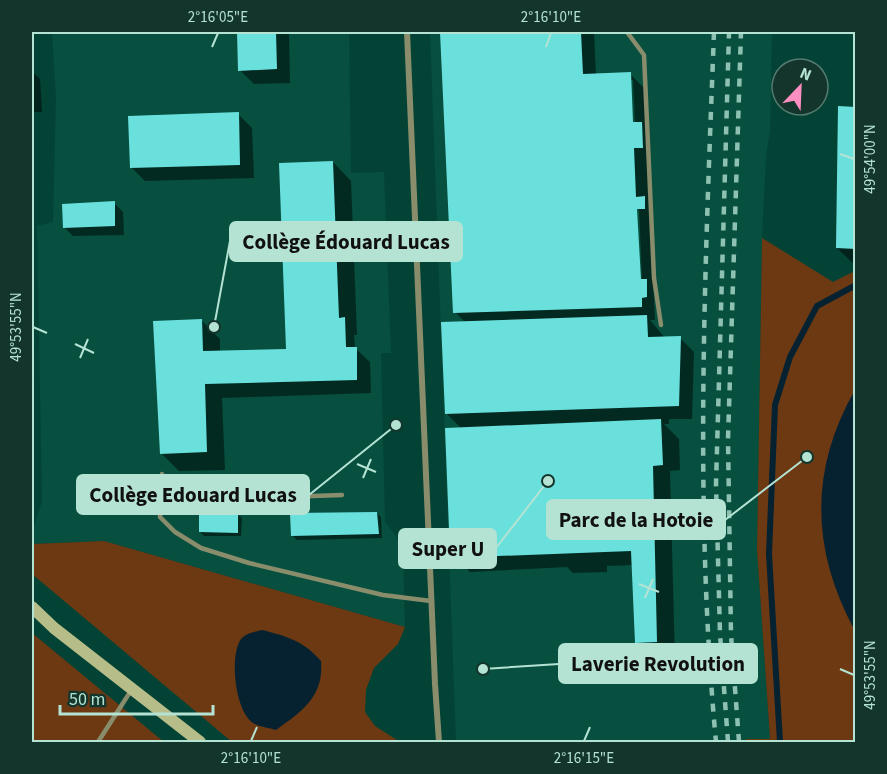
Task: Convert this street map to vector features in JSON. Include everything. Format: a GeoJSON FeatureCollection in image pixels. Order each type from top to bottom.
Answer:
{"type":"FeatureCollection","features":[{"type":"Feature","properties":{"kind":"main road"},"geometry":{"type":"LineString","coordinates":[[32,607],[200,742]]}},
{"type":"Feature","properties":{"kind":"street"},"geometry":{"type":"LineString","coordinates":[[407,32],[431,601],[440,742]]}},
{"type":"Feature","properties":{"kind":"lane"},"geometry":{"type":"LineString","coordinates":[[627,32],[644,55],[654,278],[661,325]]}},
{"type":"Feature","properties":{"kind":"lane"},"geometry":{"type":"LineString","coordinates":[[162,474],[160,518],[175,532],[201,548],[249,563],[383,595],[431,601]]}},
{"type":"Feature","properties":{"kind":"lane"},"geometry":{"type":"LineString","coordinates":[[161,501],[342,495]]}},
{"type":"Feature","properties":{"kind":"lane"},"geometry":{"type":"LineString","coordinates":[[98,742],[132,689]]}},
{"type":"Feature","properties":{"kind":"shaded area"},"geometry":{"type":"Polygon","coordinates":[[[52,32],[349,32],[351,173],[384,172],[391,353],[381,353],[385,522],[403,545],[405,627],[104,541],[32,544],[32,533],[42,501],[37,226],[53,222],[56,97],[52,32]]]}},
{"type":"Feature","properties":{"kind":"shaded area"},"geometry":{"type":"Polygon","coordinates":[[[430,32],[772,32],[770,131],[766,156],[762,238],[757,550],[770,739],[746,739],[746,742],[456,742],[430,32]]]}},
{"type":"Feature","properties":{"kind":"shaded area"},"geometry":{"type":"Polygon","coordinates":[[[762,238],[833,282],[855,271],[856,742],[746,742],[746,739],[770,739],[757,550],[762,238]]]}},
{"type":"Feature","properties":{"kind":"shaded area"},"geometry":{"type":"Polygon","coordinates":[[[104,541],[405,627],[398,644],[374,668],[366,690],[365,712],[375,726],[400,742],[232,742],[32,574],[32,544],[104,541]]]}},
{"type":"Feature","properties":{"kind":"shaded area"},"geometry":{"type":"Polygon","coordinates":[[[32,633],[164,742],[32,742],[32,633]]]}},
{"type":"Feature","properties":{"kind":"water"},"geometry":{"type":"Polygon","coordinates":[[[855,390],[856,475],[853,503],[856,537],[855,631],[840,601],[830,570],[821,510],[823,480],[829,450],[840,420],[855,390]]]}},
{"type":"Feature","properties":{"kind":"water"},"geometry":{"type":"Polygon","coordinates":[[[262,630],[294,640],[315,654],[321,661],[321,674],[315,694],[302,709],[276,730],[255,724],[247,717],[238,696],[236,683],[237,647],[241,639],[248,634],[262,630]]]}},
{"type":"Feature","properties":{"kind":"building"},"geometry":{"type":"Polygon","coordinates":[[[237,32],[276,32],[277,69],[238,71],[237,32]]]}},
{"type":"Feature","properties":{"kind":"building"},"geometry":{"type":"Polygon","coordinates":[[[440,32],[581,32],[583,74],[631,72],[633,122],[642,122],[643,148],[634,148],[636,197],[645,196],[645,209],[637,209],[641,279],[647,279],[647,297],[642,298],[642,307],[453,313],[440,32]]]}},
{"type":"Feature","properties":{"kind":"building"},"geometry":{"type":"Polygon","coordinates":[[[838,106],[856,107],[856,249],[836,248],[838,106]]]}},
{"type":"Feature","properties":{"kind":"building"},"geometry":{"type":"Polygon","coordinates":[[[239,112],[240,165],[130,168],[128,116],[239,112]]]}},
{"type":"Feature","properties":{"kind":"building"},"geometry":{"type":"Polygon","coordinates":[[[333,161],[339,318],[345,317],[346,347],[357,347],[357,380],[205,384],[207,452],[160,454],[153,321],[202,319],[203,351],[286,349],[279,163],[333,161]]]}},
{"type":"Feature","properties":{"kind":"building"},"geometry":{"type":"Polygon","coordinates":[[[115,201],[115,226],[63,228],[62,204],[115,201]]]}},
{"type":"Feature","properties":{"kind":"building"},"geometry":{"type":"Polygon","coordinates":[[[647,315],[648,337],[681,336],[679,406],[445,414],[441,322],[647,315]]]}},
{"type":"Feature","properties":{"kind":"building"},"geometry":{"type":"Polygon","coordinates":[[[661,419],[663,465],[653,466],[657,642],[635,643],[631,551],[473,557],[473,553],[450,554],[445,428],[661,419]]]}},
{"type":"Feature","properties":{"kind":"building"},"geometry":{"type":"Polygon","coordinates":[[[199,512],[238,513],[238,533],[199,532],[199,512]]]}},
{"type":"Feature","properties":{"kind":"building"},"geometry":{"type":"Polygon","coordinates":[[[377,512],[379,534],[291,536],[290,513],[377,512]]]}},
{"type":"Feature","properties":{"kind":"waterway"},"geometry":{"type":"LineString","coordinates":[[780,742],[769,554],[775,405],[790,357],[817,306],[856,285]]}},
{"type":"Feature","properties":{"kind":"railway"},"geometry":{"type":"LineString","coordinates":[[714,32],[707,209],[703,476],[709,653],[716,742]]}},
{"type":"Feature","properties":{"kind":"railway"},"geometry":{"type":"LineString","coordinates":[[728,742],[720,634],[716,484],[729,32]]}},
{"type":"Feature","properties":{"kind":"railway"},"geometry":{"type":"LineString","coordinates":[[739,742],[731,635],[728,439],[741,32]]}},
{"type":"Feature","properties":{"kind":"place","name":"Collège Édouard Lucas"},"geometry":{"type":"Point","coordinates":[214,327]}},
{"type":"Feature","properties":{"kind":"place","name":"Collège Edouard Lucas"},"geometry":{"type":"Point","coordinates":[396,425]}},
{"type":"Feature","properties":{"kind":"place","name":"Parc de la Hotoie"},"geometry":{"type":"Point","coordinates":[807,457]}},
{"type":"Feature","properties":{"kind":"place","name":"Super U"},"geometry":{"type":"Point","coordinates":[548,481]}},
{"type":"Feature","properties":{"kind":"place","name":"Laverie Revolution"},"geometry":{"type":"Point","coordinates":[483,669]}}]}
